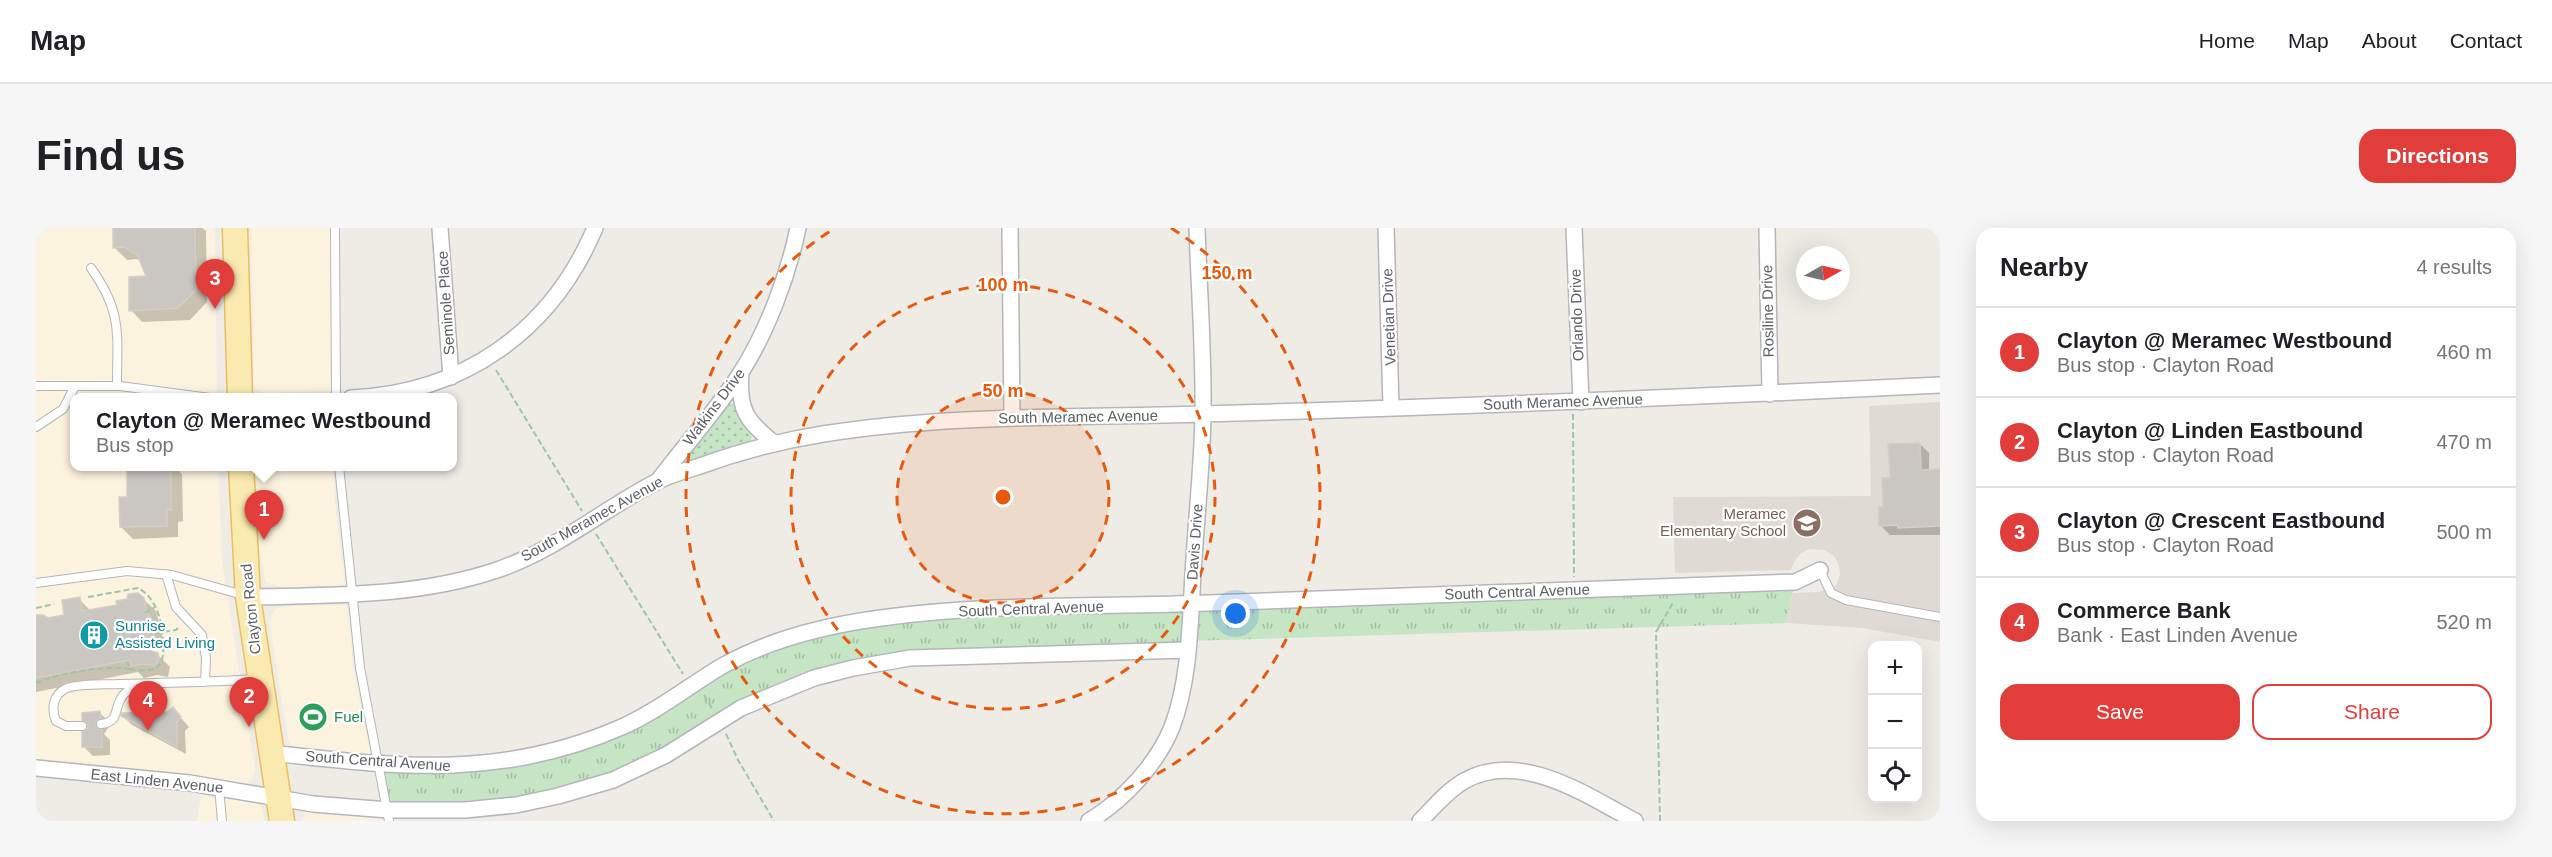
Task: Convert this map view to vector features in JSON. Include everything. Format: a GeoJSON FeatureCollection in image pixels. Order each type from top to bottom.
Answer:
{"type":"FeatureCollection","features":[{"type":"Feature","properties":{"kind":"main road"},"geometry":{"type":"LineString","coordinates":[[235,228],[240,393]]}},
{"type":"Feature","properties":{"kind":"main road","name":"Clayton Road"},"geometry":{"type":"LineString","coordinates":[[241,471],[248,597],[282,821]]}},
{"type":"Feature","properties":{"kind":"street","name":"Seminole Place"},"geometry":{"type":"LineString","coordinates":[[440,228],[451,377]]}},
{"type":"Feature","properties":{"kind":"street"},"geometry":{"type":"LineString","coordinates":[[389,393],[404,391],[451,377],[489,357],[522,334],[570,277],[595,228]]}},
{"type":"Feature","properties":{"kind":"street","name":"Watkins Drive"},"geometry":{"type":"LineString","coordinates":[[658,481],[741,373],[772,312],[793,252],[798,228]]}},
{"type":"Feature","properties":{"kind":"street"},"geometry":{"type":"LineString","coordinates":[[1010,228],[1012,418]]}},
{"type":"Feature","properties":{"kind":"street","name":"Davis Drive"},"geometry":{"type":"LineString","coordinates":[[1089,821],[1122,796],[1146,771],[1162,748],[1180,701],[1191,604],[1203,414],[1197,228]]}},
{"type":"Feature","properties":{"kind":"street","name":"Venetian Drive"},"geometry":{"type":"LineString","coordinates":[[1386,228],[1391,407]]}},
{"type":"Feature","properties":{"kind":"street","name":"Orlando Drive"},"geometry":{"type":"LineString","coordinates":[[1574,228],[1577,402]]}},
{"type":"Feature","properties":{"kind":"street","name":"Rosiline Drive"},"geometry":{"type":"LineString","coordinates":[[1767,228],[1770,394]]}},
{"type":"Feature","properties":{"kind":"street"},"geometry":{"type":"LineString","coordinates":[[741,373],[739,396],[745,416],[757,430],[774,443]]}},
{"type":"Feature","properties":{"kind":"street","name":"South Meramec Avenue"},"geometry":{"type":"LineString","coordinates":[[248,597],[351,595],[414,589],[459,580],[499,569],[543,550],[658,481],[774,443],[911,422],[1577,402],[1940,386]]}},
{"type":"Feature","properties":{"kind":"street","name":"South Central Avenue"},"geometry":{"type":"LineString","coordinates":[[271,753],[425,767],[466,766],[513,760],[553,751],[626,725],[729,662],[769,645],[842,624],[881,618],[926,613],[1795,582],[1820,570]]}},
{"type":"Feature","properties":{"kind":"street"},"geometry":{"type":"LineString","coordinates":[[278,796],[389,816],[516,805],[613,780],[666,755],[720,721],[767,696],[814,678],[910,658],[1187,650]]}},
{"type":"Feature","properties":{"kind":"street","name":"East Linden Avenue"},"geometry":{"type":"LineString","coordinates":[[36,768],[219,787],[278,796]]}},
{"type":"Feature","properties":{"kind":"street"},"geometry":{"type":"LineString","coordinates":[[1420,821],[1453,789],[1466,780],[1502,771],[1545,776],[1635,821]]}},
{"type":"Feature","properties":{"kind":"lane"},"geometry":{"type":"LineString","coordinates":[[335,228],[336,393]]}},
{"type":"Feature","properties":{"kind":"lane"},"geometry":{"type":"LineString","coordinates":[[90,268],[108,294],[116,316],[117,386]]}},
{"type":"Feature","properties":{"kind":"lane"},"geometry":{"type":"LineString","coordinates":[[36,386],[74,388],[117,386],[171,393]]}},
{"type":"Feature","properties":{"kind":"lane"},"geometry":{"type":"LineString","coordinates":[[71,393],[74,388]]}},
{"type":"Feature","properties":{"kind":"lane"},"geometry":{"type":"LineString","coordinates":[[36,427],[63,409],[70,396]]}},
{"type":"Feature","properties":{"kind":"lane"},"geometry":{"type":"LineString","coordinates":[[339,471],[360,668],[389,816]]}},
{"type":"Feature","properties":{"kind":"lane"},"geometry":{"type":"LineString","coordinates":[[1820,570],[1831,593],[1846,600],[1940,617]]}},
{"type":"Feature","properties":{"kind":"lane"},"geometry":{"type":"LineString","coordinates":[[37,582],[127,571],[166,574],[206,583],[248,597]]}},
{"type":"Feature","properties":{"kind":"lane"},"geometry":{"type":"LineString","coordinates":[[166,574],[176,607],[202,635],[206,658],[205,682]]}},
{"type":"Feature","properties":{"kind":"lane"},"geometry":{"type":"LineString","coordinates":[[82,726],[66,726],[56,721],[54,707],[56,698],[63,690],[88,686],[259,679]]}},
{"type":"Feature","properties":{"kind":"lane"},"geometry":{"type":"LineString","coordinates":[[105,723],[117,715],[120,700],[127,690],[140,684]]}},
{"type":"Feature","properties":{"kind":"lane"},"geometry":{"type":"LineString","coordinates":[[219,787],[222,821]]}},
{"type":"Feature","properties":{"kind":"path"},"geometry":{"type":"LineString","coordinates":[[489,357],[684,674],[696,682],[720,721],[738,760],[774,821]]}},
{"type":"Feature","properties":{"kind":"path"},"geometry":{"type":"LineString","coordinates":[[1575,590],[1577,402]]}},
{"type":"Feature","properties":{"kind":"path"},"geometry":{"type":"LineString","coordinates":[[1660,821],[1656,632],[1674,602],[1674,586]]}},
{"type":"Feature","properties":{"kind":"path"},"geometry":{"type":"LineString","coordinates":[[36,683],[53,677],[108,667],[139,671],[158,666],[164,659],[162,621],[150,596],[138,588],[88,597]]}},
{"type":"Feature","properties":{"kind":"path"},"geometry":{"type":"LineString","coordinates":[[36,608],[54,604]]}},
{"type":"Feature","properties":{"kind":"path"},"geometry":{"type":"LineString","coordinates":[[145,613],[155,607]]}},
{"type":"Feature","properties":{"kind":"path"},"geometry":{"type":"LineString","coordinates":[[155,633],[176,630],[187,618]]}},
{"type":"Feature","properties":{"kind":"path"},"geometry":{"type":"LineString","coordinates":[[127,662],[130,669]]}},
{"type":"Feature","properties":{"kind":"shaded area"},"geometry":{"type":"Polygon","coordinates":[[[36,228],[215,228],[217,393],[70,393],[70,471],[218,471],[222,562],[255,770],[252,779],[247,783],[232,784],[177,773],[36,761],[36,228]]]}},
{"type":"Feature","properties":{"kind":"shaded area"},"geometry":{"type":"Polygon","coordinates":[[[251,228],[330,228],[332,391],[263,393],[254,385],[251,228]]]}},
{"type":"Feature","properties":{"kind":"shaded area","name":"Meramec Elementary School"},"geometry":{"type":"Polygon","coordinates":[[[1940,402],[1940,642],[1862,628],[1786,623],[1793,593],[1819,592],[1836,585],[1840,575],[1839,566],[1834,556],[1824,550],[1810,549],[1801,553],[1791,570],[1675,573],[1673,497],[1871,496],[1869,406],[1940,402]]]}},
{"type":"Feature","properties":{"kind":"shaded area"},"geometry":{"type":"Polygon","coordinates":[[[255,471],[334,471],[334,494],[345,585],[283,588],[266,582],[260,555],[255,471]]]}},
{"type":"Feature","properties":{"kind":"shaded area"},"geometry":{"type":"Polygon","coordinates":[[[347,605],[354,673],[371,755],[294,748],[288,738],[270,627],[271,616],[276,609],[285,606],[347,605]]]}},
{"type":"Feature","properties":{"kind":"shaded area"},"geometry":{"type":"Polygon","coordinates":[[[201,795],[255,802],[261,806],[264,821],[197,821],[201,795]]]}},
{"type":"Feature","properties":{"kind":"shaded area"},"geometry":{"type":"Polygon","coordinates":[[[312,810],[385,817],[385,821],[302,821],[305,812],[312,810]]]}},
{"type":"Feature","properties":{"kind":"green space"},"geometry":{"type":"Polygon","coordinates":[[[730,403],[734,404],[749,429],[752,437],[750,441],[690,460],[686,457],[730,403]]]}},
{"type":"Feature","properties":{"kind":"green space"},"geometry":{"type":"Polygon","coordinates":[[[1795,582],[1786,623],[1188,641],[1187,650],[961,655],[814,678],[666,755],[558,796],[388,810],[378,763],[425,767],[591,738],[729,662],[881,618],[1795,582]]]}},
{"type":"Feature","properties":{"kind":"building"},"geometry":{"type":"Polygon","coordinates":[[[113,228],[195,228],[196,290],[178,308],[129,311],[129,277],[146,276],[137,254],[123,247],[113,248],[113,228]]]}},
{"type":"Feature","properties":{"kind":"building"},"geometry":{"type":"Polygon","coordinates":[[[1920,443],[1921,470],[1940,469],[1940,526],[1898,528],[1897,525],[1879,526],[1879,507],[1883,507],[1882,478],[1890,477],[1888,444],[1920,443]]]}},
{"type":"Feature","properties":{"kind":"building"},"geometry":{"type":"Polygon","coordinates":[[[127,471],[171,471],[171,510],[167,510],[167,526],[120,527],[119,497],[127,497],[127,471]]]}},
{"type":"Feature","properties":{"kind":"building","name":"Sunrise Assisted Living"},"geometry":{"type":"Polygon","coordinates":[[[138,593],[144,598],[154,635],[120,641],[158,653],[159,659],[155,666],[144,664],[131,666],[130,660],[36,678],[36,615],[48,618],[64,615],[62,600],[80,597],[82,611],[117,605],[116,601],[127,599],[128,594],[138,593]]]}},
{"type":"Feature","properties":{"kind":"building"},"geometry":{"type":"Polygon","coordinates":[[[173,707],[181,717],[177,722],[177,747],[121,716],[122,713],[167,712],[173,707]]]}},
{"type":"Feature","properties":{"kind":"building"},"geometry":{"type":"Polygon","coordinates":[[[100,711],[101,718],[95,725],[102,730],[102,747],[82,747],[82,732],[87,729],[88,725],[82,720],[82,713],[100,711]]]}},
{"type":"Feature","properties":{"kind":"place","name":"Clayton @ Crescent Eastbound"},"geometry":{"type":"Point","coordinates":[215,309]}},
{"type":"Feature","properties":{"kind":"place","name":"Meramec Elementary School"},"geometry":{"type":"Point","coordinates":[1807,523]}},
{"type":"Feature","properties":{"kind":"place","name":"Clayton @ Meramec Westbound"},"geometry":{"type":"Point","coordinates":[264,540]}},
{"type":"Feature","properties":{"kind":"place","name":"Sunrise Assisted Living"},"geometry":{"type":"Point","coordinates":[94,635]}},
{"type":"Feature","properties":{"kind":"place","name":"Fuel"},"geometry":{"type":"Point","coordinates":[313,717]}},
{"type":"Feature","properties":{"kind":"place","name":"Clayton @ Linden Eastbound"},"geometry":{"type":"Point","coordinates":[249,727]}},
{"type":"Feature","properties":{"kind":"place","name":"Commerce Bank"},"geometry":{"type":"Point","coordinates":[148,731]}}]}
